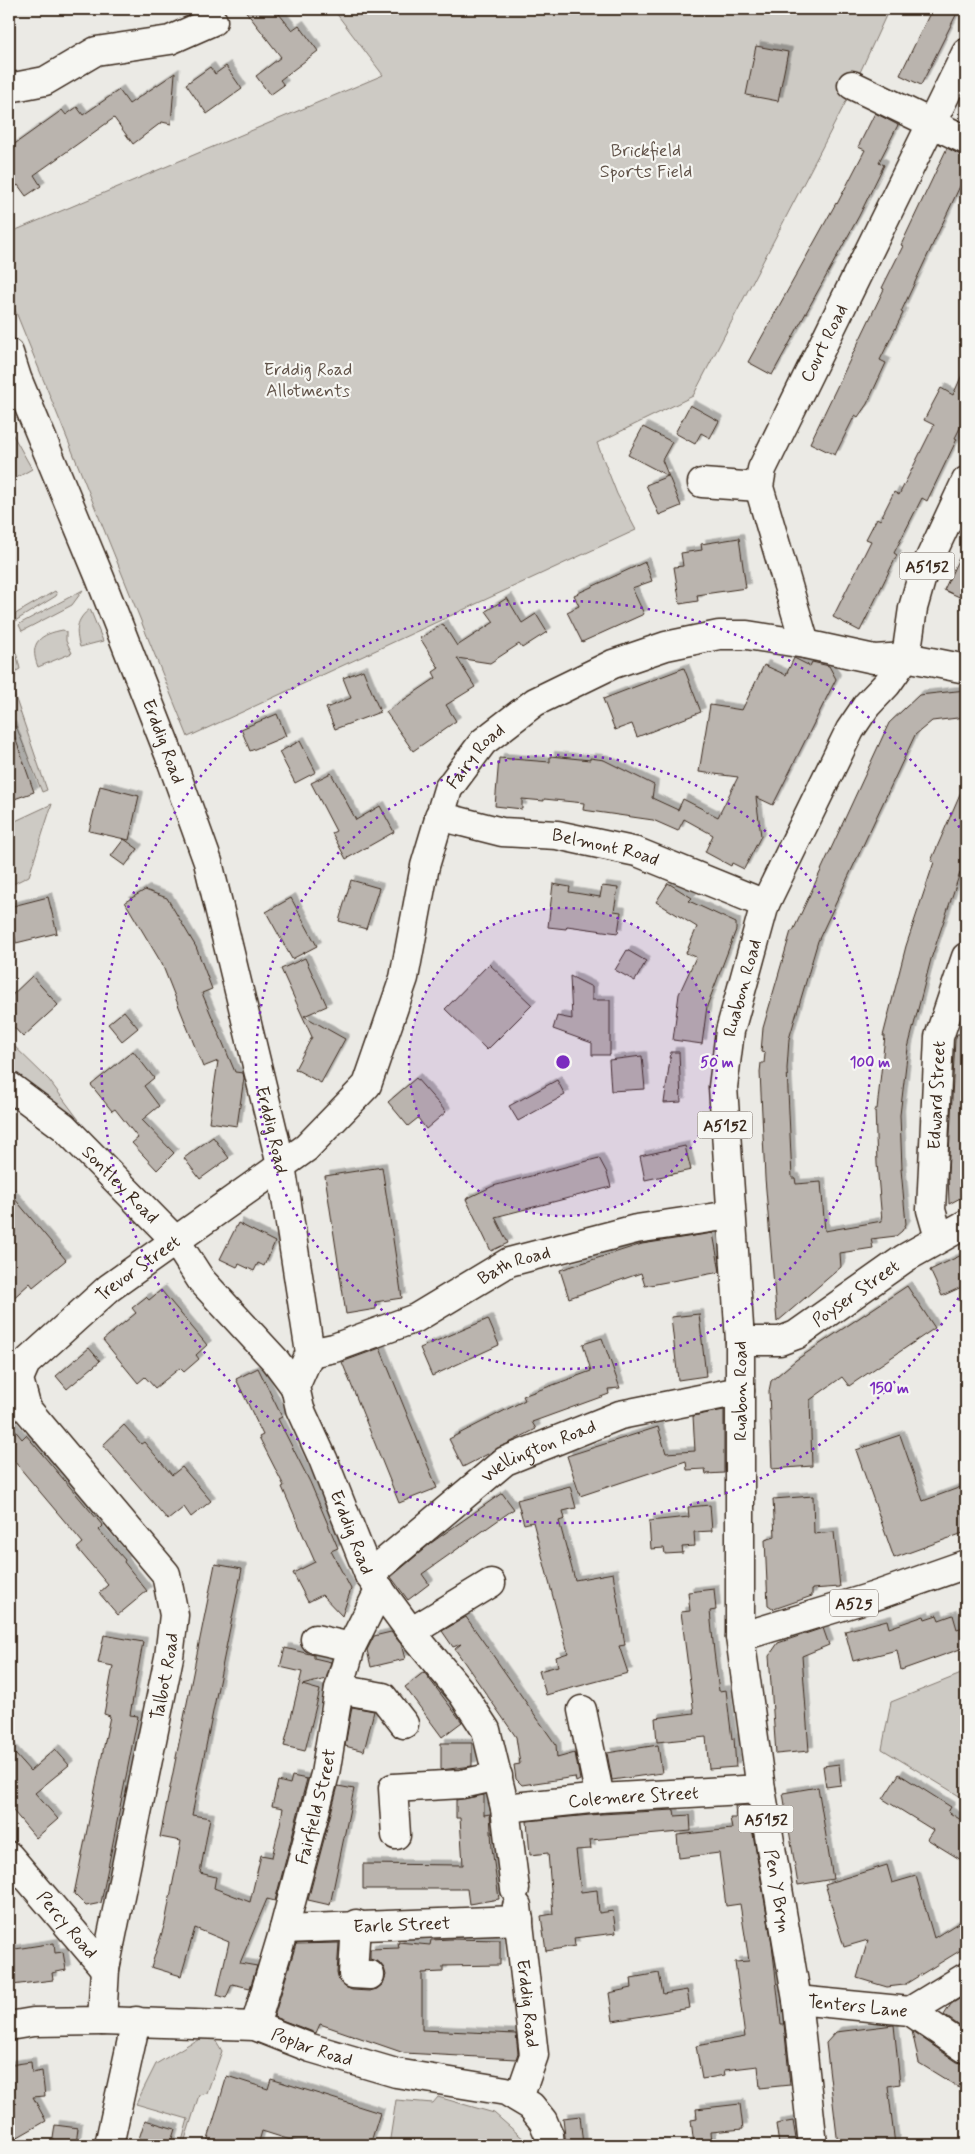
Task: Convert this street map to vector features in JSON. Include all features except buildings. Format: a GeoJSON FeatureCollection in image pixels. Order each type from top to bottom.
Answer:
{"type":"FeatureCollection","features":[{"type":"Feature","properties":{"kind":"street"},"geometry":{"type":"LineString","coordinates":[[9,88],[46,81],[96,51],[170,40],[215,22]]}},
{"type":"Feature","properties":{"kind":"street","name":"Court Road"},"geometry":{"type":"LineString","coordinates":[[759,486],[762,468],[966,53]]}},
{"type":"Feature","properties":{"kind":"street"},"geometry":{"type":"LineString","coordinates":[[852,86],[966,140]]}},
{"type":"Feature","properties":{"kind":"street","name":"Erddig Road"},"geometry":{"type":"LineString","coordinates":[[9,353],[17,378],[125,643],[208,862],[281,1165],[310,1353]]}},
{"type":"Feature","properties":{"kind":"street","name":"Ruabon Road"},"geometry":{"type":"LineString","coordinates":[[740,1637],[740,1341],[722,1087],[730,1030],[765,904],[850,730],[867,705],[887,684],[906,657],[913,608],[923,573],[966,481]]}},
{"type":"Feature","properties":{"kind":"street"},"geometry":{"type":"LineString","coordinates":[[702,483],[759,486],[805,644]]}},
{"type":"Feature","properties":{"kind":"street","name":"Fairy Road"},"geometry":{"type":"LineString","coordinates":[[281,1165],[306,1148],[367,1085],[404,978],[426,866],[448,789],[483,742],[535,702],[613,664],[666,646],[719,635],[747,635],[805,644],[874,659],[906,657],[966,669]]}},
{"type":"Feature","properties":{"kind":"street","name":"Belmont Road"},"geometry":{"type":"LineString","coordinates":[[439,816],[502,832],[557,835],[637,852],[765,904]]}},
{"type":"Feature","properties":{"kind":"street","name":"Edward Street"},"geometry":{"type":"LineString","coordinates":[[939,1238],[931,1210],[939,1036],[966,957]]}},
{"type":"Feature","properties":{"kind":"street","name":"Sontley Road"},"geometry":{"type":"LineString","coordinates":[[11,1091],[64,1127],[176,1241],[200,1280],[275,1360],[295,1387]]}},
{"type":"Feature","properties":{"kind":"street","name":"Trevor Street"},"geometry":{"type":"LineString","coordinates":[[14,1382],[26,1363],[109,1288],[281,1165]]}},
{"type":"Feature","properties":{"kind":"street","name":"Bath Road"},"geometry":{"type":"LineString","coordinates":[[310,1353],[334,1348],[416,1318],[509,1262],[636,1230],[731,1215]]}},
{"type":"Feature","properties":{"kind":"street","name":"Poyser Street"},"geometry":{"type":"LineString","coordinates":[[740,1341],[780,1341],[796,1335],[905,1258],[966,1224]]}},
{"type":"Feature","properties":{"kind":"street"},"geometry":{"type":"LineString","coordinates":[[295,1387],[310,1353]]}},
{"type":"Feature","properties":{"kind":"street","name":"Talbot Road"},"geometry":{"type":"LineString","coordinates":[[14,1382],[27,1409],[166,1574],[174,1615],[169,1657],[105,1969],[102,2021]]}},
{"type":"Feature","properties":{"kind":"street","name":"Erddig Road"},"geometry":{"type":"LineString","coordinates":[[295,1387],[300,1409],[375,1582],[411,1632],[462,1693],[486,1730],[505,1808],[534,2055],[519,2098]]}},
{"type":"Feature","properties":{"kind":"street","name":"Wellington Road"},"geometry":{"type":"LineString","coordinates":[[375,1582],[505,1461],[620,1415],[740,1391]]}},
{"type":"Feature","properties":{"kind":"street","name":"A525"},"geometry":{"type":"LineString","coordinates":[[740,1637],[872,1597],[966,1564]]}},
{"type":"Feature","properties":{"kind":"street","name":"Fairfield Street"},"geometry":{"type":"LineString","coordinates":[[255,2026],[284,1929],[325,1774],[339,1689],[351,1647],[375,1582]]}},
{"type":"Feature","properties":{"kind":"street"},"geometry":{"type":"LineString","coordinates":[[411,1632],[491,1583]]}},
{"type":"Feature","properties":{"kind":"street","name":"Pen Y Bryn"},"geometry":{"type":"LineString","coordinates":[[740,1637],[761,1789],[797,2000],[813,2145]]}},
{"type":"Feature","properties":{"kind":"street"},"geometry":{"type":"LineString","coordinates":[[315,1639],[351,1647]]}},
{"type":"Feature","properties":{"kind":"street"},"geometry":{"type":"LineString","coordinates":[[339,1689],[383,1697],[404,1724]]}},
{"type":"Feature","properties":{"kind":"street"},"geometry":{"type":"LineString","coordinates":[[582,1710],[600,1798]]}},
{"type":"Feature","properties":{"kind":"street"},"geometry":{"type":"LineString","coordinates":[[396,1835],[393,1788],[462,1784],[498,1776]]}},
{"type":"Feature","properties":{"kind":"street","name":"Colemere Street"},"geometry":{"type":"LineString","coordinates":[[505,1808],[600,1798],[761,1789]]}},
{"type":"Feature","properties":{"kind":"street","name":"Percy Road"},"geometry":{"type":"LineString","coordinates":[[9,1856],[105,1969]]}},
{"type":"Feature","properties":{"kind":"street","name":"Earle Street"},"geometry":{"type":"LineString","coordinates":[[284,1929],[356,1924],[517,1905]]}},
{"type":"Feature","properties":{"kind":"street"},"geometry":{"type":"LineString","coordinates":[[356,1924],[353,1974],[370,1975]]}},
{"type":"Feature","properties":{"kind":"street"},"geometry":{"type":"LineString","coordinates":[[910,2011],[966,1977]]}},
{"type":"Feature","properties":{"kind":"street","name":"Tenters Lane"},"geometry":{"type":"LineString","coordinates":[[797,2000],[910,2011],[966,2049]]}},
{"type":"Feature","properties":{"kind":"street"},"geometry":{"type":"LineString","coordinates":[[109,2145],[136,2021]]}},
{"type":"Feature","properties":{"kind":"street","name":"Poplar Road"},"geometry":{"type":"LineString","coordinates":[[9,2026],[33,2022],[136,2021],[255,2026],[311,2048],[396,2073],[506,2091],[531,2106],[543,2121],[549,2135],[550,2145]]}},
{"type":"Feature","properties":{"kind":"green space","name":"Erddig Road Allotments"},"geometry":{"type":"Polygon","coordinates":[[[333,9],[889,9],[851,92],[693,396],[597,443],[617,494],[636,530],[188,737],[9,295],[9,233],[383,75],[333,9]]]}},
{"type":"Feature","properties":{"kind":"green space"},"geometry":{"type":"Polygon","coordinates":[[[9,428],[32,469],[9,482],[9,428]]]}},
{"type":"Feature","properties":{"kind":"green space"},"geometry":{"type":"Polygon","coordinates":[[[83,590],[72,605],[22,631],[19,625],[21,623],[83,590]]]}},
{"type":"Feature","properties":{"kind":"green space"},"geometry":{"type":"Polygon","coordinates":[[[55,591],[56,596],[15,621],[17,613],[55,591]]]}},
{"type":"Feature","properties":{"kind":"green space"},"geometry":{"type":"Polygon","coordinates":[[[90,609],[103,641],[80,647],[77,636],[79,621],[90,609]]]}},
{"type":"Feature","properties":{"kind":"green space"},"geometry":{"type":"Polygon","coordinates":[[[63,630],[66,632],[66,641],[72,653],[38,667],[35,651],[38,641],[48,634],[63,630]]]}},
{"type":"Feature","properties":{"kind":"green space"},"geometry":{"type":"Polygon","coordinates":[[[9,650],[16,652],[20,669],[9,675],[9,650]]]}},
{"type":"Feature","properties":{"kind":"green space"},"geometry":{"type":"Polygon","coordinates":[[[9,679],[47,790],[42,792],[16,726],[9,729],[9,679]]]}},
{"type":"Feature","properties":{"kind":"green space"},"geometry":{"type":"Polygon","coordinates":[[[52,804],[29,876],[9,886],[9,824],[52,804]]]}},
{"type":"Feature","properties":{"kind":"green space"},"geometry":{"type":"Polygon","coordinates":[[[9,1041],[49,1080],[85,1128],[22,1084],[9,1071],[9,1041]]]}},
{"type":"Feature","properties":{"kind":"green space"},"geometry":{"type":"Polygon","coordinates":[[[966,1672],[966,1800],[882,1749],[891,1702],[966,1672]]]}},
{"type":"Feature","properties":{"kind":"green space"},"geometry":{"type":"Polygon","coordinates":[[[212,2034],[222,2051],[207,2093],[199,2095],[184,2143],[194,2145],[181,2145],[188,2119],[136,2104],[156,2064],[189,2044],[212,2034]]]}},
{"type":"Feature","properties":{"kind":"green space"},"geometry":{"type":"Polygon","coordinates":[[[438,2097],[494,2113],[526,2141],[528,2145],[389,2145],[396,2100],[433,2103],[438,2097]]]}},
{"type":"Feature","properties":{"kind":"park label","name":"Brickfield Sports Field"},"geometry":{"type":"Point","coordinates":[646,160]}}]}
